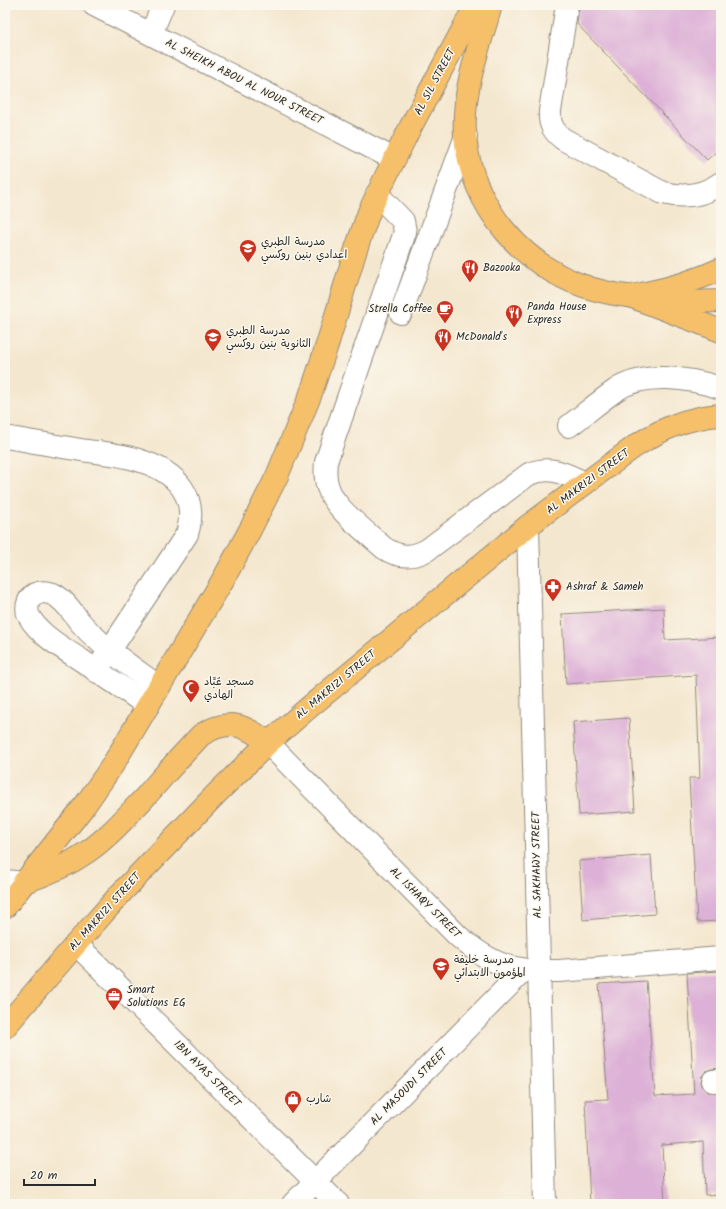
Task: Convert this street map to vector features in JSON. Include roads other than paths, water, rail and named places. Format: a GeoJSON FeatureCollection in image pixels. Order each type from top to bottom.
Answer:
{"type":"FeatureCollection","features":[{"type":"Feature","properties":{"kind":"main road","name":"AL SIL STREET"},"geometry":{"type":"LineString","coordinates":[[394,159],[476,5]]}},
{"type":"Feature","properties":{"kind":"main road"},"geometry":{"type":"LineString","coordinates":[[491,5],[468,87],[465,112],[466,136],[470,161],[477,184],[488,207],[502,227],[518,246],[542,265],[558,275],[581,285],[605,292],[669,301],[721,301]]}},
{"type":"Feature","properties":{"kind":"main road"},"geometry":{"type":"LineString","coordinates":[[5,908],[14,882],[98,786],[115,761],[238,553],[282,463],[310,396],[356,249],[377,194],[394,159]]}},
{"type":"Feature","properties":{"kind":"main road"},"geometry":{"type":"LineString","coordinates":[[629,296],[691,282],[721,269]]}},
{"type":"Feature","properties":{"kind":"main road"},"geometry":{"type":"LineString","coordinates":[[629,296],[721,331]]}},
{"type":"Feature","properties":{"kind":"main road","name":"AL MAKRIZI STREET"},"geometry":{"type":"LineString","coordinates":[[5,1027],[76,944],[169,841],[268,743],[307,709],[528,526],[634,447],[664,429],[690,420],[721,415]]}},
{"type":"Feature","properties":{"kind":"main road"},"geometry":{"type":"LineString","coordinates":[[14,882],[46,875],[67,865],[87,852],[105,838],[127,816],[201,735],[211,729],[223,725],[235,725],[254,732],[268,743]]}},
{"type":"Feature","properties":{"kind":"street","name":"AL SHEIKH ABOU AL NOUR STREET"},"geometry":{"type":"LineString","coordinates":[[94,5],[394,159]]}},
{"type":"Feature","properties":{"kind":"street"},"geometry":{"type":"LineString","coordinates":[[151,34],[164,5]]}},
{"type":"Feature","properties":{"kind":"street"},"geometry":{"type":"LineString","coordinates":[[567,5],[549,120],[552,128],[557,134],[563,139],[663,193],[673,196],[694,196],[704,193],[721,183]]}},
{"type":"Feature","properties":{"kind":"street"},"geometry":{"type":"LineString","coordinates":[[401,313],[466,136]]}},
{"type":"Feature","properties":{"kind":"street"},"geometry":{"type":"LineString","coordinates":[[377,194],[403,221],[405,232],[326,462],[326,480],[334,500],[384,548],[391,553],[409,556],[427,550],[529,474],[546,470],[555,470],[585,483]]}},
{"type":"Feature","properties":{"kind":"street"},"geometry":{"type":"LineString","coordinates":[[569,426],[617,390],[634,383],[664,378],[684,379],[721,388]]}},
{"type":"Feature","properties":{"kind":"street"},"geometry":{"type":"LineString","coordinates":[[5,437],[140,460],[167,474],[181,486],[190,504],[191,514],[187,534],[96,671]]}},
{"type":"Feature","properties":{"kind":"street","name":"AL SAKHAWY STREET"},"geometry":{"type":"LineString","coordinates":[[528,526],[532,971],[545,1204]]}},
{"type":"Feature","properties":{"kind":"street"},"geometry":{"type":"LineString","coordinates":[[148,706],[55,643],[32,621],[27,610],[31,597],[37,593],[44,592],[60,598],[67,604],[90,632],[109,650],[159,687]]}},
{"type":"Feature","properties":{"kind":"street","name":"AL ISHAQY STREET"},"geometry":{"type":"LineString","coordinates":[[268,743],[458,936],[488,959],[506,966],[532,971],[559,971],[721,958]]}},
{"type":"Feature","properties":{"kind":"street","name":"IBN AYAS STREET"},"geometry":{"type":"LineString","coordinates":[[76,944],[338,1204]]}},
{"type":"Feature","properties":{"kind":"street","name":"AL MASOUDI STREET"},"geometry":{"type":"LineString","coordinates":[[293,1204],[532,971]]}},
{"type":"Feature","properties":{"kind":"place","name":"مدرسة الطبري اعدادي بنين روكسي"},"geometry":{"type":"Point","coordinates":[248,263]}},
{"type":"Feature","properties":{"kind":"place","name":"Bazooka"},"geometry":{"type":"Point","coordinates":[470,283]}},
{"type":"Feature","properties":{"kind":"place","name":"Strella Coffee"},"geometry":{"type":"Point","coordinates":[445,324]}},
{"type":"Feature","properties":{"kind":"place","name":"Panda House Express"},"geometry":{"type":"Point","coordinates":[514,328]}},
{"type":"Feature","properties":{"kind":"place","name":"مدرسة الطبري الثانوية بنين روكسي"},"geometry":{"type":"Point","coordinates":[213,352]}},
{"type":"Feature","properties":{"kind":"place","name":"McDonald's"},"geometry":{"type":"Point","coordinates":[443,352]}},
{"type":"Feature","properties":{"kind":"place","name":"Ashraf & Sameh"},"geometry":{"type":"Point","coordinates":[553,602]}},
{"type":"Feature","properties":{"kind":"place","name":"مسجد عُبَّاد الهادي"},"geometry":{"type":"Point","coordinates":[191,703]}},
{"type":"Feature","properties":{"kind":"place","name":"مدرسة خليفة المؤمون الابتدائي"},"geometry":{"type":"Point","coordinates":[441,981]}},
{"type":"Feature","properties":{"kind":"place","name":"Smart Solutions EG"},"geometry":{"type":"Point","coordinates":[114,1011]}},
{"type":"Feature","properties":{"kind":"place","name":"شارب"},"geometry":{"type":"Point","coordinates":[293,1114]}}]}
